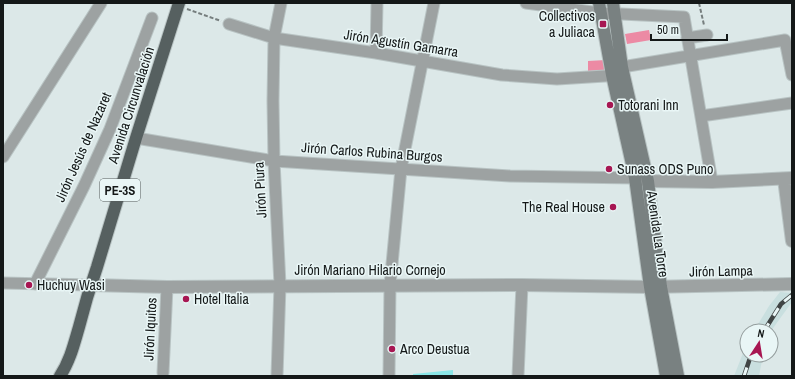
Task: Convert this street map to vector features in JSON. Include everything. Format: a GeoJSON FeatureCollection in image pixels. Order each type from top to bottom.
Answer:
{"type":"FeatureCollection","features":[{"type":"Feature","properties":{"kind":"highway","name":"Avenida Circunvalación"},"geometry":{"type":"LineString","coordinates":[[60,376],[66,367],[71,353],[90,285],[97,267],[178,4]]}},
{"type":"Feature","properties":{"kind":"main road","name":"Avenida La Torre"},"geometry":{"type":"LineString","coordinates":[[599,8],[619,72],[648,181],[655,287],[666,376]]}},
{"type":"Feature","properties":{"kind":"main road","name":"Avenida La Torre"},"geometry":{"type":"LineString","coordinates":[[614,8],[619,72],[634,178],[655,287],[678,376]]}},
{"type":"Feature","properties":{"kind":"street"},"geometry":{"type":"LineString","coordinates":[[3,157],[101,3]]}},
{"type":"Feature","properties":{"kind":"street","name":"Jirón Piura"},"geometry":{"type":"LineString","coordinates":[[277,376],[280,285],[274,161],[273,94],[274,38],[281,3]]}},
{"type":"Feature","properties":{"kind":"street"},"geometry":{"type":"LineString","coordinates":[[376,53],[377,3]]}},
{"type":"Feature","properties":{"kind":"street"},"geometry":{"type":"LineString","coordinates":[[389,376],[390,285],[400,169],[434,3]]}},
{"type":"Feature","properties":{"kind":"street"},"geometry":{"type":"LineString","coordinates":[[526,3],[614,8],[684,17],[712,182]]}},
{"type":"Feature","properties":{"kind":"street","name":"Jirón Jesús de Nazaret"},"geometry":{"type":"LineString","coordinates":[[35,284],[107,136],[152,18]]}},
{"type":"Feature","properties":{"kind":"street","name":"Jirón Agustín Gamarra"},"geometry":{"type":"LineString","coordinates":[[229,24],[274,38],[376,53],[502,76],[557,79],[619,72],[690,56],[785,40],[792,75]]}},
{"type":"Feature","properties":{"kind":"street"},"geometry":{"type":"LineString","coordinates":[[687,38],[707,35]]}},
{"type":"Feature","properties":{"kind":"street"},"geometry":{"type":"LineString","coordinates":[[701,116],[792,103]]}},
{"type":"Feature","properties":{"kind":"street","name":"Jirón Carlos Rubina Burgos"},"geometry":{"type":"LineString","coordinates":[[136,138],[274,161],[510,176],[634,178]]}},
{"type":"Feature","properties":{"kind":"street"},"geometry":{"type":"LineString","coordinates":[[634,178],[648,181],[712,182],[788,178],[792,241]]}},
{"type":"Feature","properties":{"kind":"street"},"geometry":{"type":"LineString","coordinates":[[3,283],[90,285]]}},
{"type":"Feature","properties":{"kind":"street"},"geometry":{"type":"LineString","coordinates":[[518,376],[522,284]]}},
{"type":"Feature","properties":{"kind":"street","name":"Jirón Mariano Hilario Cornejo"},"geometry":{"type":"LineString","coordinates":[[90,285],[167,287],[522,284],[655,287]]}},
{"type":"Feature","properties":{"kind":"street","name":"Jirón Lampa"},"geometry":{"type":"LineString","coordinates":[[655,287],[792,284]]}},
{"type":"Feature","properties":{"kind":"street","name":"Jirón Iquitos"},"geometry":{"type":"LineString","coordinates":[[163,373],[167,287]]}},
{"type":"Feature","properties":{"kind":"path"},"geometry":{"type":"LineString","coordinates":[[178,4],[229,24]]}},
{"type":"Feature","properties":{"kind":"shaded area"},"geometry":{"type":"Polygon","coordinates":[[[780,292],[792,293],[792,302],[777,323],[759,323],[780,292]]]}},
{"type":"Feature","properties":{"kind":"shaded area"},"geometry":{"type":"Polygon","coordinates":[[[739,363],[761,363],[759,376],[734,376],[739,363]]]}},
{"type":"Feature","properties":{"kind":"shaded area"},"geometry":{"type":"Polygon","coordinates":[[[453,370],[453,376],[413,376],[413,374],[453,370]]]}},
{"type":"Feature","properties":{"kind":"building"},"geometry":{"type":"Polygon","coordinates":[[[649,30],[651,40],[627,44],[625,34],[649,30]]]}},
{"type":"Feature","properties":{"kind":"building"},"geometry":{"type":"Polygon","coordinates":[[[606,60],[607,70],[588,71],[588,61],[606,60]]]}},
{"type":"Feature","properties":{"kind":"railway"},"geometry":{"type":"LineString","coordinates":[[769,323],[781,304],[792,295]]}},
{"type":"Feature","properties":{"kind":"railway"},"geometry":{"type":"LineString","coordinates":[[744,376],[748,363]]}},
{"type":"Feature","properties":{"kind":"place","name":"Collectivos a Juliaca"},"geometry":{"type":"Point","coordinates":[603,24]}},
{"type":"Feature","properties":{"kind":"place","name":"Totorani Inn"},"geometry":{"type":"Point","coordinates":[610,105]}},
{"type":"Feature","properties":{"kind":"place","name":"Sunass ODS Puno"},"geometry":{"type":"Point","coordinates":[609,169]}},
{"type":"Feature","properties":{"kind":"place","name":"The Real House"},"geometry":{"type":"Point","coordinates":[613,207]}},
{"type":"Feature","properties":{"kind":"place","name":"Huchuy Wasi"},"geometry":{"type":"Point","coordinates":[29,285]}},
{"type":"Feature","properties":{"kind":"place","name":"Hotel Italia"},"geometry":{"type":"Point","coordinates":[186,299]}},
{"type":"Feature","properties":{"kind":"place","name":"Arco Deustua"},"geometry":{"type":"Point","coordinates":[392,349]}}]}
